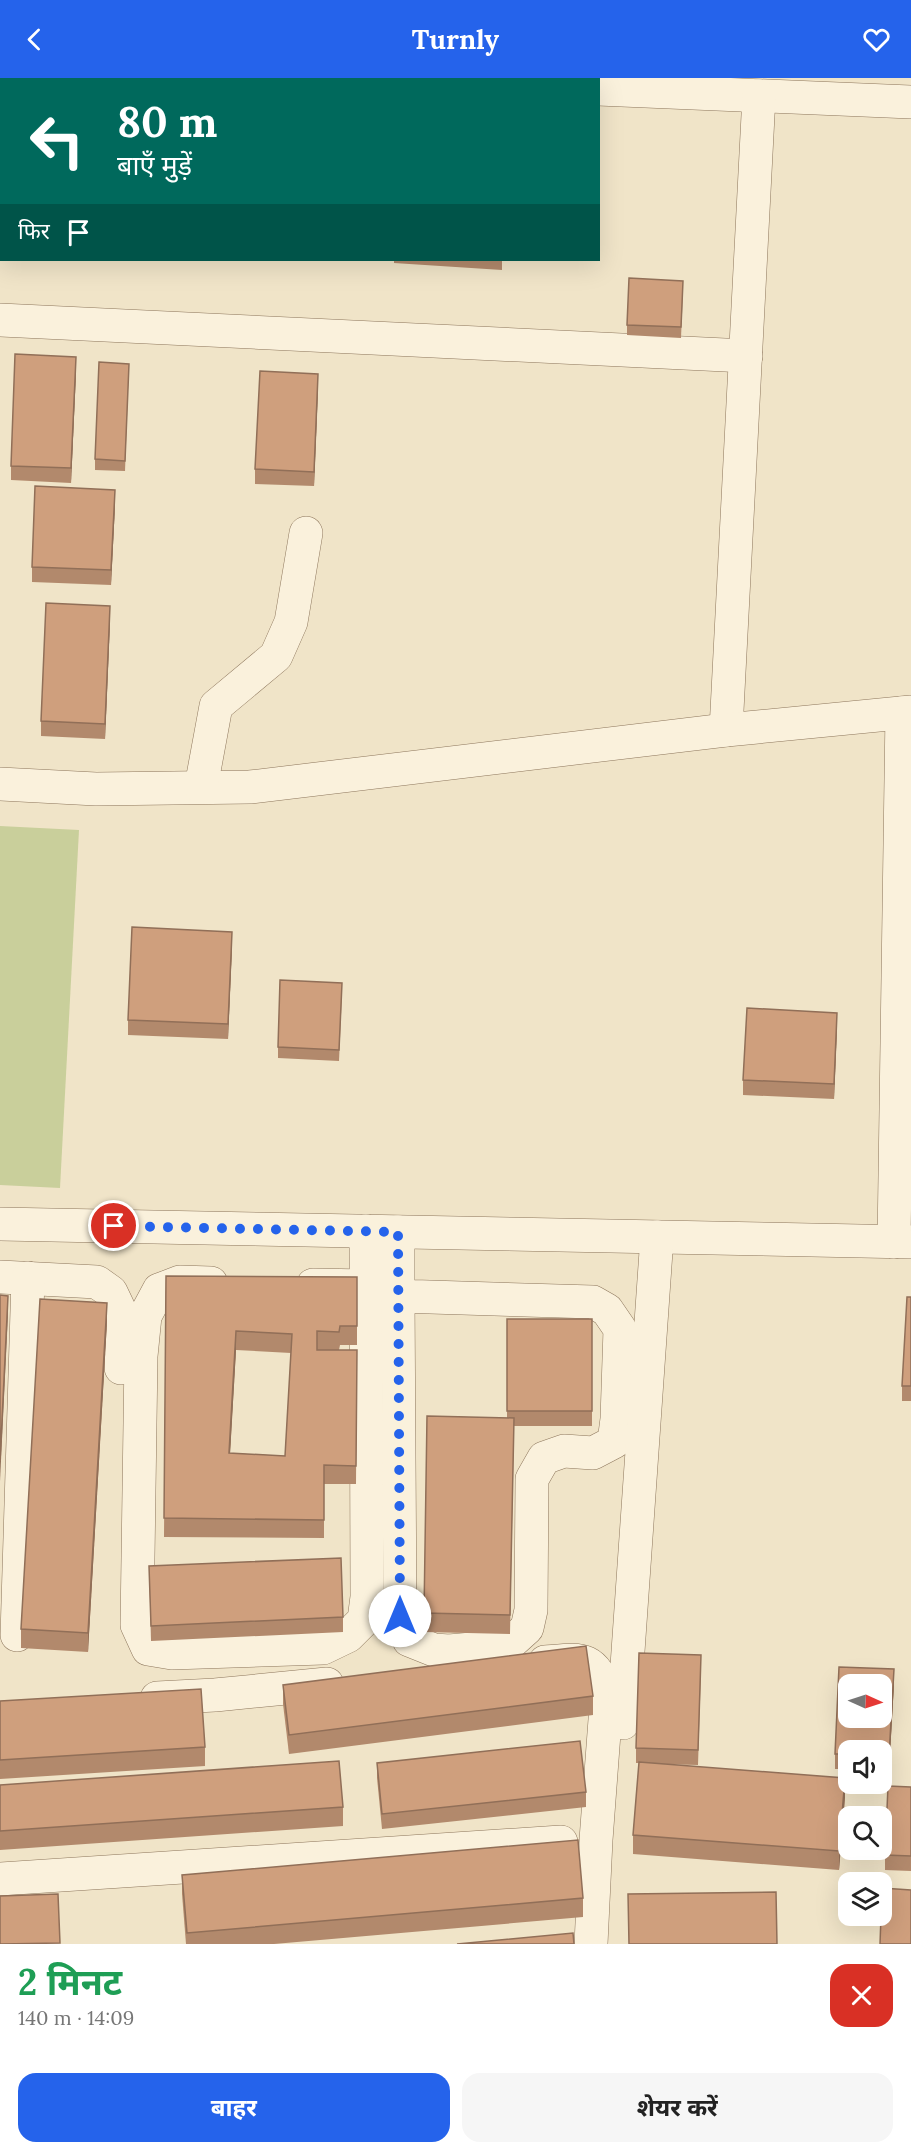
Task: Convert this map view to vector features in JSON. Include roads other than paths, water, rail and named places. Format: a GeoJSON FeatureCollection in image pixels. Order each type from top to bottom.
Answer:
{"type":"FeatureCollection","features":[{"type":"Feature","properties":{"kind":"street"},"geometry":{"type":"LineString","coordinates":[[600,89],[759,96],[815,88],[911,102]]}},
{"type":"Feature","properties":{"kind":"street"},"geometry":{"type":"LineString","coordinates":[[726,730],[759,96]]}},
{"type":"Feature","properties":{"kind":"street"},"geometry":{"type":"LineString","coordinates":[[0,320],[746,356]]}},
{"type":"Feature","properties":{"kind":"street"},"geometry":{"type":"LineString","coordinates":[[201,787],[216,706],[276,656],[291,622],[306,533]]}},
{"type":"Feature","properties":{"kind":"street"},"geometry":{"type":"LineString","coordinates":[[0,784],[96,789],[250,787],[726,730],[907,713],[903,1242],[0,1224]]}},
{"type":"Feature","properties":{"kind":"street"},"geometry":{"type":"LineString","coordinates":[[238,1284],[180,1282],[159,1290],[145,1317],[141,1356],[137,1625],[148,1649],[172,1653],[323,1648],[348,1636],[364,1620],[367,1597],[366,1231]]}},
{"type":"Feature","properties":{"kind":"street"},"geometry":{"type":"LineString","coordinates":[[398,1232],[398,1296],[400,1616],[409,1640],[434,1650],[449,1651],[507,1646],[527,1628],[531,1610],[532,1479],[544,1458],[564,1451],[593,1453],[614,1443],[620,1329],[607,1310],[593,1302],[398,1296]]}},
{"type":"Feature","properties":{"kind":"street"},"geometry":{"type":"LineString","coordinates":[[608,1944],[657,1237]]}},
{"type":"Feature","properties":{"kind":"street"},"geometry":{"type":"LineString","coordinates":[[17,1635],[14,1277],[97,1282],[111,1292],[122,1313],[119,1536]]}},
{"type":"Feature","properties":{"kind":"street"},"geometry":{"type":"LineString","coordinates":[[285,1285],[366,1286]]}},
{"type":"Feature","properties":{"kind":"street"},"geometry":{"type":"LineString","coordinates":[[413,1676],[577,1659],[593,1666],[602,1679],[607,1694],[591,1944]]}},
{"type":"Feature","properties":{"kind":"street"},"geometry":{"type":"LineString","coordinates":[[131,1700],[215,1695],[355,1681]]}},
{"type":"Feature","properties":{"kind":"street"},"geometry":{"type":"LineString","coordinates":[[0,1879],[596,1840]]}}]}
